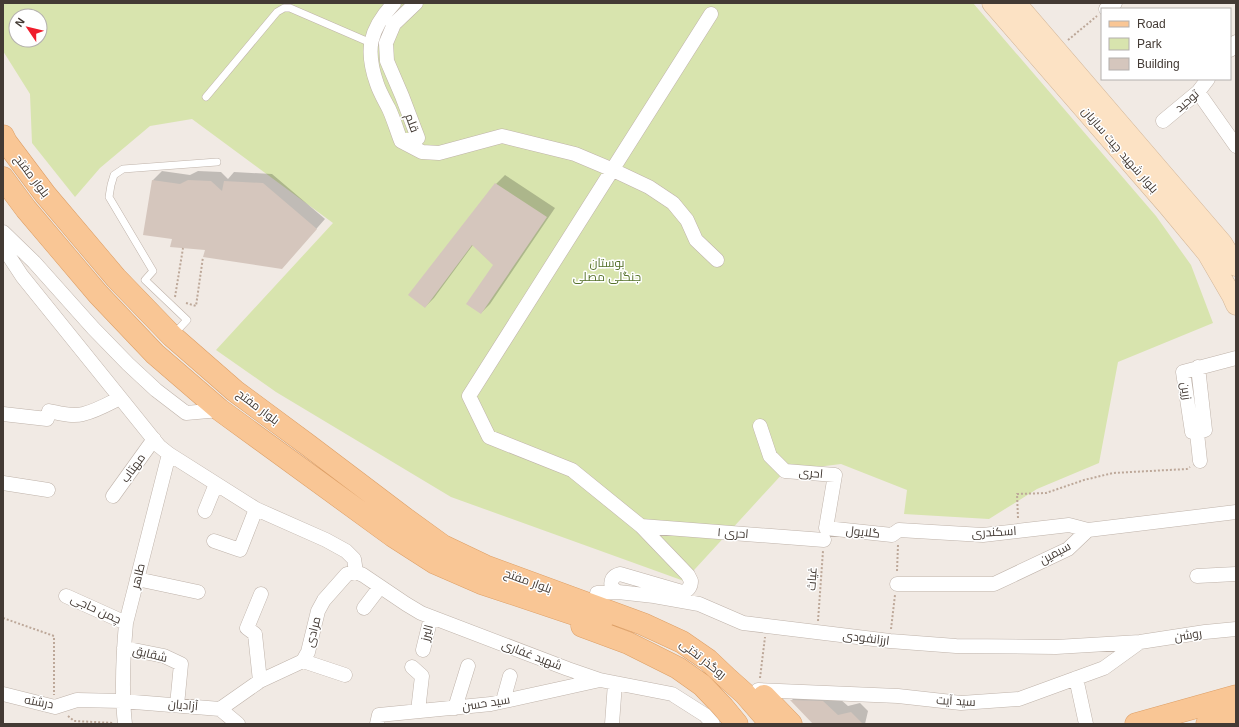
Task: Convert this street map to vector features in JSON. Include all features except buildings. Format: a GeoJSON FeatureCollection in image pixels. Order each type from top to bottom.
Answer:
{"type":"FeatureCollection","features":[{"type":"Feature","properties":{"kind":"main road","name":"بلوار شهید چیت سازیان"},"geometry":{"type":"LineString","coordinates":[[992,3],[1207,253],[1232,296],[1236,306]]}},
{"type":"Feature","properties":{"kind":"main road","name":"بلوار شهید چیت سازیان"},"geometry":{"type":"LineString","coordinates":[[1016,3],[1222,242],[1236,266]]}},
{"type":"Feature","properties":{"kind":"main road","name":"بلوار مفتح"},"geometry":{"type":"LineString","coordinates":[[3,136],[45,194],[116,278],[139,287],[172,336],[235,391],[443,546],[485,566],[576,598],[596,607]]}},
{"type":"Feature","properties":{"kind":"main road","name":"بلوار مفتح"},"geometry":{"type":"LineString","coordinates":[[3,178],[26,209],[98,294],[156,354],[220,410],[393,536],[435,563],[481,583],[556,608],[596,607]]}},
{"type":"Feature","properties":{"kind":"main road"},"geometry":{"type":"LineString","coordinates":[[596,607],[690,630],[715,649],[791,724]]}},
{"type":"Feature","properties":{"kind":"main road","name":"روگذر تختی"},"geometry":{"type":"LineString","coordinates":[[596,607],[650,641],[679,657],[713,682],[753,724]]}},
{"type":"Feature","properties":{"kind":"main road","name":"روگذر تختی"},"geometry":{"type":"LineString","coordinates":[[596,607],[642,624],[682,642],[708,660],[745,694],[771,724]]}},
{"type":"Feature","properties":{"kind":"main road"},"geometry":{"type":"LineString","coordinates":[[556,608],[572,622],[628,644],[678,668],[702,685],[737,724]]}},
{"type":"Feature","properties":{"kind":"main road"},"geometry":{"type":"LineString","coordinates":[[1136,724],[1236,696]]}},
{"type":"Feature","properties":{"kind":"main road"},"geometry":{"type":"LineString","coordinates":[[1207,724],[1236,718]]}},
{"type":"Feature","properties":{"kind":"street","name":"قلم"},"geometry":{"type":"LineString","coordinates":[[394,3],[374,30],[370,56],[377,84],[390,111],[401,141],[418,138],[387,61],[386,43],[394,24],[416,3]]}},
{"type":"Feature","properties":{"kind":"street"},"geometry":{"type":"LineString","coordinates":[[618,592],[612,588],[611,580],[616,575],[620,574],[682,592],[688,590],[692,581],[688,574],[641,526],[572,470],[489,437],[469,396],[711,14]]}},
{"type":"Feature","properties":{"kind":"street","name":"توحید"},"geometry":{"type":"LineString","coordinates":[[1163,121],[1198,92],[1207,80]]}},
{"type":"Feature","properties":{"kind":"street"},"geometry":{"type":"LineString","coordinates":[[1198,92],[1236,146]]}},
{"type":"Feature","properties":{"kind":"street"},"geometry":{"type":"LineString","coordinates":[[401,141],[422,152],[439,153],[502,136],[575,154],[649,187],[673,203],[687,220],[696,240],[718,260]]}},
{"type":"Feature","properties":{"kind":"street"},"geometry":{"type":"LineString","coordinates":[[3,232],[34,262],[123,359],[156,390],[186,413],[220,410]]}},
{"type":"Feature","properties":{"kind":"street"},"geometry":{"type":"LineString","coordinates":[[3,247],[22,276],[159,446],[169,454],[256,509],[326,540],[346,551],[354,559],[356,572]]}},
{"type":"Feature","properties":{"kind":"street","name":"زرین"},"geometry":{"type":"LineString","coordinates":[[1200,461],[1197,433],[1192,432],[1183,372],[1236,358]]}},
{"type":"Feature","properties":{"kind":"street"},"geometry":{"type":"LineString","coordinates":[[3,414],[47,419],[49,411],[66,414],[82,414],[102,407],[120,398]]}},
{"type":"Feature","properties":{"kind":"street","name":"احری"},"geometry":{"type":"LineString","coordinates":[[760,426],[770,456],[785,471],[835,475],[825,534]]}},
{"type":"Feature","properties":{"kind":"street","name":"مهتاب"},"geometry":{"type":"LineString","coordinates":[[113,496],[154,439]]}},
{"type":"Feature","properties":{"kind":"street","name":"طاهر"},"geometry":{"type":"LineString","coordinates":[[125,724],[122,701],[126,623],[169,454]]}},
{"type":"Feature","properties":{"kind":"street"},"geometry":{"type":"LineString","coordinates":[[3,483],[48,490]]}},
{"type":"Feature","properties":{"kind":"street"},"geometry":{"type":"LineString","coordinates":[[205,511],[216,484]]}},
{"type":"Feature","properties":{"kind":"street"},"geometry":{"type":"LineString","coordinates":[[214,541],[240,550],[256,509]]}},
{"type":"Feature","properties":{"kind":"street"},"geometry":{"type":"LineString","coordinates":[[1088,530],[1236,512]]}},
{"type":"Feature","properties":{"kind":"street","name":"اسکندری"},"geometry":{"type":"LineString","coordinates":[[899,530],[984,535],[1069,525],[1088,530]]}},
{"type":"Feature","properties":{"kind":"street","name":"احری ۱"},"geometry":{"type":"LineString","coordinates":[[641,526],[825,534]]}},
{"type":"Feature","properties":{"kind":"street","name":"گلایول"},"geometry":{"type":"LineString","coordinates":[[825,534],[892,534],[899,530]]}},
{"type":"Feature","properties":{"kind":"street","name":"سیمین"},"geometry":{"type":"LineString","coordinates":[[897,584],[994,584],[1068,549],[1088,530]]}},
{"type":"Feature","properties":{"kind":"street","name":"شهید غفاری"},"geometry":{"type":"LineString","coordinates":[[356,572],[421,613],[600,680],[672,694],[705,715],[713,724]]}},
{"type":"Feature","properties":{"kind":"street","name":"مرادی"},"geometry":{"type":"LineString","coordinates":[[220,709],[260,681],[303,661],[308,652],[318,611],[324,600],[347,574],[356,572]]}},
{"type":"Feature","properties":{"kind":"street"},"geometry":{"type":"LineString","coordinates":[[1197,576],[1236,574]]}},
{"type":"Feature","properties":{"kind":"street"},"geometry":{"type":"LineString","coordinates":[[137,579],[198,592]]}},
{"type":"Feature","properties":{"kind":"street"},"geometry":{"type":"LineString","coordinates":[[364,608],[380,587]]}},
{"type":"Feature","properties":{"kind":"street","name":"ارزانفودی"},"geometry":{"type":"LineString","coordinates":[[596,607],[618,592],[654,596],[699,604],[743,623],[890,641],[956,646],[1056,647],[1140,642]]}},
{"type":"Feature","properties":{"kind":"street"},"geometry":{"type":"LineString","coordinates":[[260,681],[255,634],[247,628],[261,594]]}},
{"type":"Feature","properties":{"kind":"street","name":"چمن حاجی"},"geometry":{"type":"LineString","coordinates":[[66,596],[126,623]]}},
{"type":"Feature","properties":{"kind":"street","name":"البرز"},"geometry":{"type":"LineString","coordinates":[[423,650],[431,617]]}},
{"type":"Feature","properties":{"kind":"street","name":"روشن"},"geometry":{"type":"LineString","coordinates":[[1140,642],[1236,629]]}},
{"type":"Feature","properties":{"kind":"street","name":"سید آیت"},"geometry":{"type":"LineString","coordinates":[[758,690],[898,696],[961,703],[1019,699],[1104,668],[1140,642]]}},
{"type":"Feature","properties":{"kind":"street","name":"شقایق"},"geometry":{"type":"LineString","coordinates":[[124,648],[164,656],[181,664],[176,705]]}},
{"type":"Feature","properties":{"kind":"street"},"geometry":{"type":"LineString","coordinates":[[303,661],[345,675]]}},
{"type":"Feature","properties":{"kind":"street"},"geometry":{"type":"LineString","coordinates":[[455,708],[468,666]]}},
{"type":"Feature","properties":{"kind":"street"},"geometry":{"type":"LineString","coordinates":[[412,667],[422,676],[418,711]]}},
{"type":"Feature","properties":{"kind":"street"},"geometry":{"type":"LineString","coordinates":[[503,701],[510,676]]}},
{"type":"Feature","properties":{"kind":"street"},"geometry":{"type":"LineString","coordinates":[[1076,678],[1086,724]]}},
{"type":"Feature","properties":{"kind":"street","name":"سید حسن"},"geometry":{"type":"LineString","coordinates":[[376,724],[379,715],[491,704],[600,680]]}},
{"type":"Feature","properties":{"kind":"street"},"geometry":{"type":"LineString","coordinates":[[612,724],[615,683]]}},
{"type":"Feature","properties":{"kind":"street","name":"درشته"},"geometry":{"type":"LineString","coordinates":[[3,694],[54,707],[77,700],[122,701]]}},
{"type":"Feature","properties":{"kind":"street","name":"آزادیان"},"geometry":{"type":"LineString","coordinates":[[122,701],[220,709]]}},
{"type":"Feature","properties":{"kind":"street"},"geometry":{"type":"LineString","coordinates":[[220,709],[238,724]]}},
{"type":"Feature","properties":{"kind":"lane"},"geometry":{"type":"LineString","coordinates":[[206,97],[277,12],[284,8],[290,8],[371,43]]}},
{"type":"Feature","properties":{"kind":"lane"},"geometry":{"type":"LineString","coordinates":[[139,287],[153,271],[109,197],[114,175],[123,169],[217,162]]}},
{"type":"Feature","properties":{"kind":"path"},"geometry":{"type":"LineString","coordinates":[[1057,50],[1101,14]]}},
{"type":"Feature","properties":{"kind":"path"},"geometry":{"type":"LineString","coordinates":[[174,298],[183,248]]}},
{"type":"Feature","properties":{"kind":"path"},"geometry":{"type":"LineString","coordinates":[[186,304],[196,306],[203,257]]}},
{"type":"Feature","properties":{"kind":"path"},"geometry":{"type":"LineString","coordinates":[[1019,531],[1017,494],[1046,493],[1084,480],[1113,473],[1187,469],[1200,461]]}},
{"type":"Feature","properties":{"kind":"path","name":"غیاث"},"geometry":{"type":"LineString","coordinates":[[817,632],[825,534]]}},
{"type":"Feature","properties":{"kind":"path"},"geometry":{"type":"LineString","coordinates":[[3,618],[54,636],[54,707],[74,721],[125,724]]}},
{"type":"Feature","properties":{"kind":"path"},"geometry":{"type":"LineString","coordinates":[[758,690],[767,626]]}},
{"type":"Feature","properties":{"kind":"green space","name":"بوستان جنگلی مصلی"},"geometry":{"type":"Polygon","coordinates":[[[3,3],[973,3],[1156,216],[1191,265],[1213,323],[1118,362],[1099,463],[1037,489],[989,519],[904,514],[907,490],[841,464],[785,471],[684,581],[451,497],[276,392],[216,350],[333,223],[192,119],[150,126],[100,168],[75,197],[32,143],[30,94],[3,51],[3,3]]]}}]}
